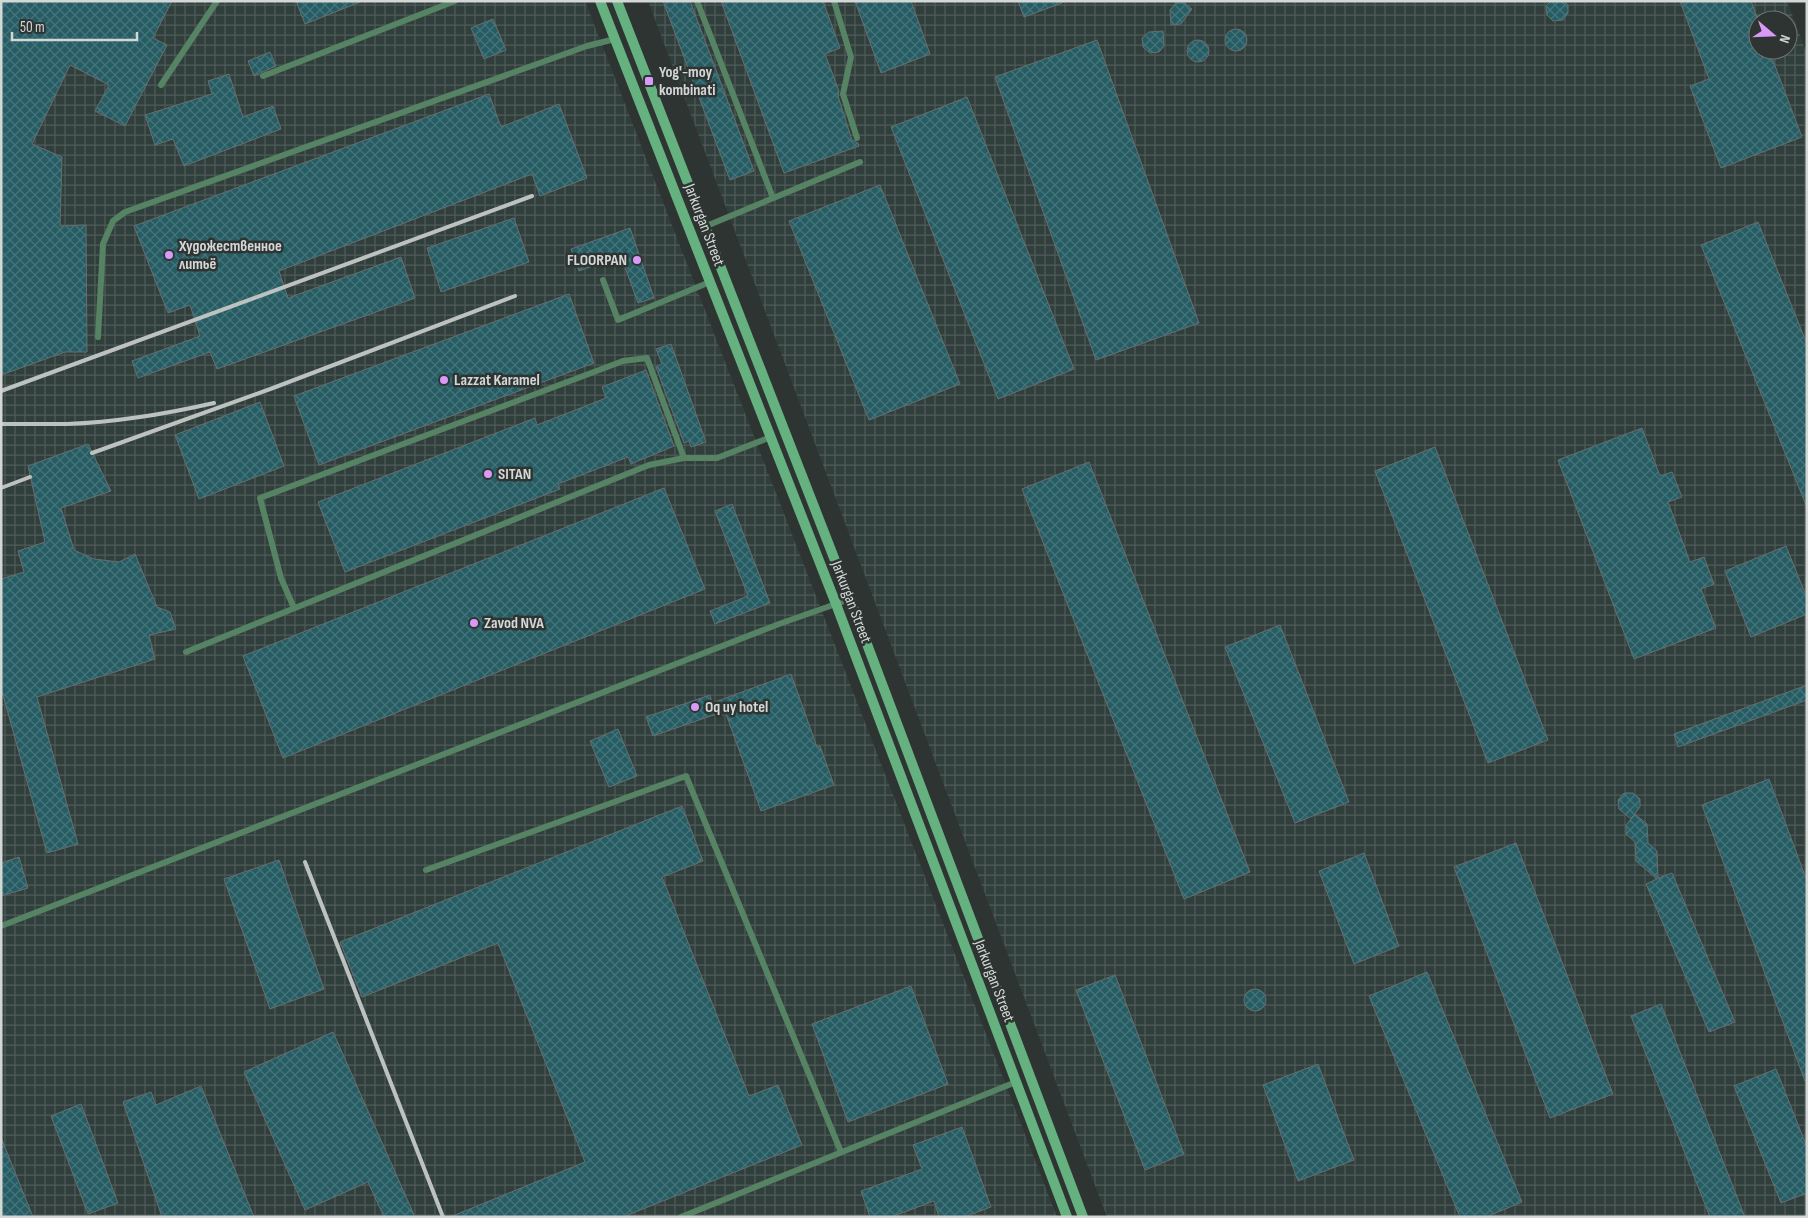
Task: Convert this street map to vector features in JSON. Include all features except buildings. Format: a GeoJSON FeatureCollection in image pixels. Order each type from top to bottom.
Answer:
{"type":"FeatureCollection","features":[{"type":"Feature","properties":{"kind":"main road","name":"Jarkurgan Street"},"geometry":{"type":"LineString","coordinates":[[600,1],[836,604],[1067,1217]]}},
{"type":"Feature","properties":{"kind":"main road","name":"Jarkurgan Street"},"geometry":{"type":"LineString","coordinates":[[617,1],[850,598],[1083,1217]]}},
{"type":"Feature","properties":{"kind":"lane"},"geometry":{"type":"LineString","coordinates":[[161,85],[216,1]]}},
{"type":"Feature","properties":{"kind":"lane"},"geometry":{"type":"LineString","coordinates":[[263,76],[455,1]]}},
{"type":"Feature","properties":{"kind":"lane"},"geometry":{"type":"LineString","coordinates":[[697,1],[773,198]]}},
{"type":"Feature","properties":{"kind":"lane"},"geometry":{"type":"LineString","coordinates":[[834,1],[851,58],[843,94],[858,138]]}},
{"type":"Feature","properties":{"kind":"lane"},"geometry":{"type":"LineString","coordinates":[[98,337],[103,244],[112,221],[125,212],[554,58],[615,39]]}},
{"type":"Feature","properties":{"kind":"lane"},"geometry":{"type":"LineString","coordinates":[[704,227],[860,162]]}},
{"type":"Feature","properties":{"kind":"lane"},"geometry":{"type":"LineString","coordinates":[[603,280],[618,320],[710,282]]}},
{"type":"Feature","properties":{"kind":"lane"},"geometry":{"type":"LineString","coordinates":[[294,608],[282,578],[260,498],[623,361],[647,358],[684,458]]}},
{"type":"Feature","properties":{"kind":"lane"},"geometry":{"type":"LineString","coordinates":[[186,652],[649,465],[684,458],[717,458],[771,437]]}},
{"type":"Feature","properties":{"kind":"lane"},"geometry":{"type":"LineString","coordinates":[[1,926],[850,598]]}},
{"type":"Feature","properties":{"kind":"lane"},"geometry":{"type":"LineString","coordinates":[[426,870],[686,776],[841,1152]]}},
{"type":"Feature","properties":{"kind":"lane"},"geometry":{"type":"LineString","coordinates":[[681,1217],[1016,1082]]}},
{"type":"Feature","properties":{"kind":"shaded area"},"geometry":{"type":"Polygon","coordinates":[[[1,1],[585,1],[1057,1217],[1,1217],[1,1]]]}},
{"type":"Feature","properties":{"kind":"shaded area"},"geometry":{"type":"Polygon","coordinates":[[[648,1],[1787,1],[1790,10],[1748,10],[1748,60],[1798,60],[1798,30],[1807,54],[1807,1217],[1107,1217],[648,1]]]}},
{"type":"Feature","properties":{"kind":"railway"},"geometry":{"type":"LineString","coordinates":[[1,391],[532,196]]}},
{"type":"Feature","properties":{"kind":"railway"},"geometry":{"type":"LineString","coordinates":[[92,453],[273,388],[515,296]]}},
{"type":"Feature","properties":{"kind":"railway"},"geometry":{"type":"LineString","coordinates":[[1,424],[67,424],[104,421],[160,414],[214,403]]}},
{"type":"Feature","properties":{"kind":"railway"},"geometry":{"type":"LineString","coordinates":[[1,488],[30,477]]}},
{"type":"Feature","properties":{"kind":"railway"},"geometry":{"type":"LineString","coordinates":[[305,862],[443,1217]]}},
{"type":"Feature","properties":{"kind":"place","name":"Yog'-moy kombinati"},"geometry":{"type":"Point","coordinates":[649,81]}},
{"type":"Feature","properties":{"kind":"place","name":"Художественное литьё"},"geometry":{"type":"Point","coordinates":[169,255]}},
{"type":"Feature","properties":{"kind":"place","name":"FLOORPAN"},"geometry":{"type":"Point","coordinates":[637,260]}},
{"type":"Feature","properties":{"kind":"place","name":"Lazzat Karamel"},"geometry":{"type":"Point","coordinates":[444,380]}},
{"type":"Feature","properties":{"kind":"place","name":"SITAN"},"geometry":{"type":"Point","coordinates":[488,474]}},
{"type":"Feature","properties":{"kind":"place","name":"Zavod NVA"},"geometry":{"type":"Point","coordinates":[474,623]}},
{"type":"Feature","properties":{"kind":"place","name":"Oq uy hotel"},"geometry":{"type":"Point","coordinates":[695,707]}}]}
